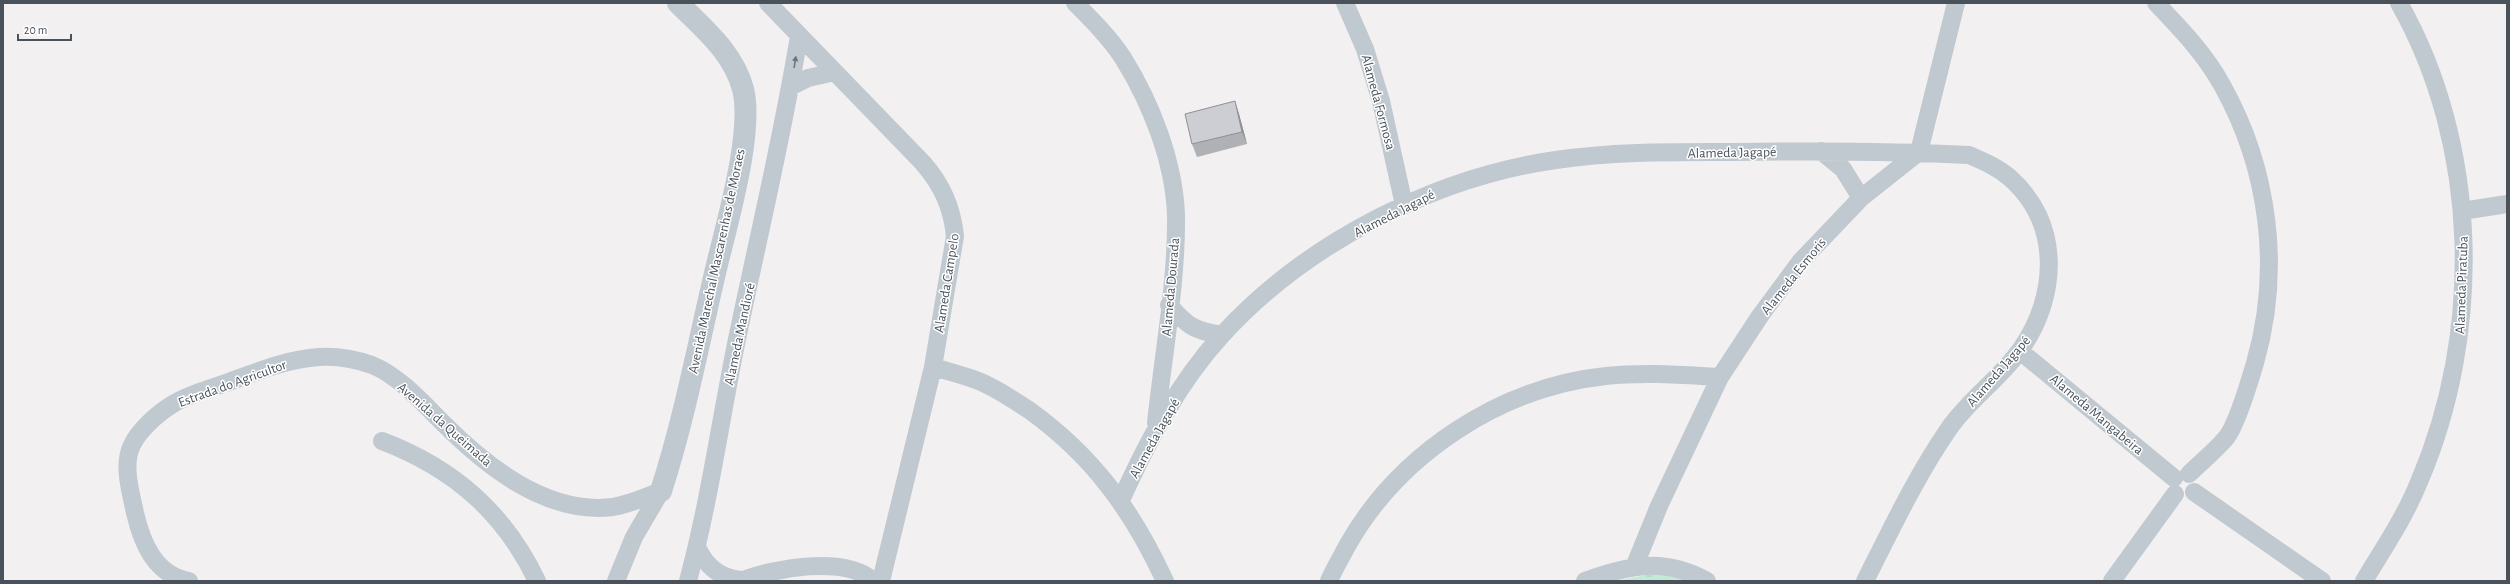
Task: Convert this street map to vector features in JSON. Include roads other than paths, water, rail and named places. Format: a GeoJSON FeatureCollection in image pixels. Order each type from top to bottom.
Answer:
{"type":"FeatureCollection","features":[{"type":"Feature","properties":{"kind":"street","name":"Avenida Marechal Mascarenhas de Moraes"},"geometry":{"type":"LineString","coordinates":[[661,491],[676,443],[739,170],[746,111],[743,89],[727,52],[678,3]]}},
{"type":"Feature","properties":{"kind":"street","name":"Alameda Campelo"},"geometry":{"type":"LineString","coordinates":[[768,3],[936,177],[953,216],[955,236],[933,367],[881,581]]}},
{"type":"Feature","properties":{"kind":"street","name":"Alameda Dourada"},"geometry":{"type":"LineString","coordinates":[[1075,3],[1122,57],[1153,119],[1165,153],[1176,213],[1175,270],[1169,305],[1155,430]]}},
{"type":"Feature","properties":{"kind":"street","name":"Alameda Formosa"},"geometry":{"type":"LineString","coordinates":[[1345,3],[1365,49],[1381,101],[1404,205]]}},
{"type":"Feature","properties":{"kind":"street"},"geometry":{"type":"LineString","coordinates":[[1919,152],[1956,3]]}},
{"type":"Feature","properties":{"kind":"street"},"geometry":{"type":"LineString","coordinates":[[2112,581],[2179,482],[2227,438],[2248,391],[2264,333],[2270,277],[2268,226],[2260,176],[2244,131],[2222,84],[2189,38],[2156,3]]}},
{"type":"Feature","properties":{"kind":"street","name":"Alameda Piratuba"},"geometry":{"type":"LineString","coordinates":[[2364,581],[2404,514],[2419,483],[2436,438],[2446,402],[2462,322],[2465,261],[2462,210],[2451,141],[2420,47],[2399,3]]}},
{"type":"Feature","properties":{"kind":"street","name":"Alameda Mandioré"},"geometry":{"type":"LineString","coordinates":[[688,581],[697,547],[736,344],[790,87],[799,36]]}},
{"type":"Feature","properties":{"kind":"street"},"geometry":{"type":"LineString","coordinates":[[790,87],[808,78],[835,72]]}},
{"type":"Feature","properties":{"kind":"street"},"geometry":{"type":"LineString","coordinates":[[1820,151],[1843,169],[1861,198]]}},
{"type":"Feature","properties":{"kind":"street","name":"Alameda Jagapé"},"geometry":{"type":"LineString","coordinates":[[1121,500],[1155,430],[1173,400],[1222,335],[1272,288],[1311,259],[1404,205],[1441,190],[1500,171],[1555,160],[1624,153],[1820,151],[1919,152],[1969,155],[1990,164],[2009,177],[2024,193],[2041,221],[2049,252],[2047,288],[2038,323],[2020,351],[1950,426],[1929,457],[1866,581]]}},
{"type":"Feature","properties":{"kind":"street","name":"Alameda Esmoris"},"geometry":{"type":"LineString","coordinates":[[1635,565],[1659,506],[1720,377],[1760,316],[1800,262],[1861,198],[1919,152]]}},
{"type":"Feature","properties":{"kind":"street"},"geometry":{"type":"LineString","coordinates":[[2462,210],[2507,204]]}},
{"type":"Feature","properties":{"kind":"street"},"geometry":{"type":"LineString","coordinates":[[1169,305],[1190,327],[1202,332],[1222,335]]}},
{"type":"Feature","properties":{"kind":"street","name":"Alameda Mangabeira"},"geometry":{"type":"LineString","coordinates":[[2020,351],[2179,482]]}},
{"type":"Feature","properties":{"kind":"street","name":"Avenida da Queimada"},"geometry":{"type":"LineString","coordinates":[[319,357],[349,359],[372,366],[386,373],[430,410],[464,444],[500,471],[545,498],[567,504],[595,508],[627,504],[661,491]]}},
{"type":"Feature","properties":{"kind":"street","name":"Estrada do Agricultor"},"geometry":{"type":"LineString","coordinates":[[188,581],[166,572],[158,566],[146,545],[131,494],[128,468],[132,445],[138,436],[160,414],[181,400],[277,365],[319,357]]}},
{"type":"Feature","properties":{"kind":"street"},"geometry":{"type":"LineString","coordinates":[[933,367],[977,380],[1012,399],[1047,423],[1084,455],[1121,500],[1148,545],[1165,581]]}},
{"type":"Feature","properties":{"kind":"street"},"geometry":{"type":"LineString","coordinates":[[1329,581],[1357,530],[1387,490],[1421,457],[1463,426],[1504,404],[1558,385],[1604,376],[1644,374],[1720,377]]}},
{"type":"Feature","properties":{"kind":"street"},"geometry":{"type":"LineString","coordinates":[[382,441],[409,451],[449,475],[479,499],[504,526],[537,581]]}},
{"type":"Feature","properties":{"kind":"street"},"geometry":{"type":"LineString","coordinates":[[2179,482],[2196,482],[2194,492],[2322,581]]}},
{"type":"Feature","properties":{"kind":"street"},"geometry":{"type":"LineString","coordinates":[[616,581],[634,537],[661,491]]}},
{"type":"Feature","properties":{"kind":"street"},"geometry":{"type":"LineString","coordinates":[[697,547],[704,562],[715,571],[730,579],[741,581],[796,567],[830,566],[864,573],[873,581]]}},
{"type":"Feature","properties":{"kind":"street"},"geometry":{"type":"LineString","coordinates":[[1585,581],[1635,565],[1670,567],[1707,581]]}}]}
